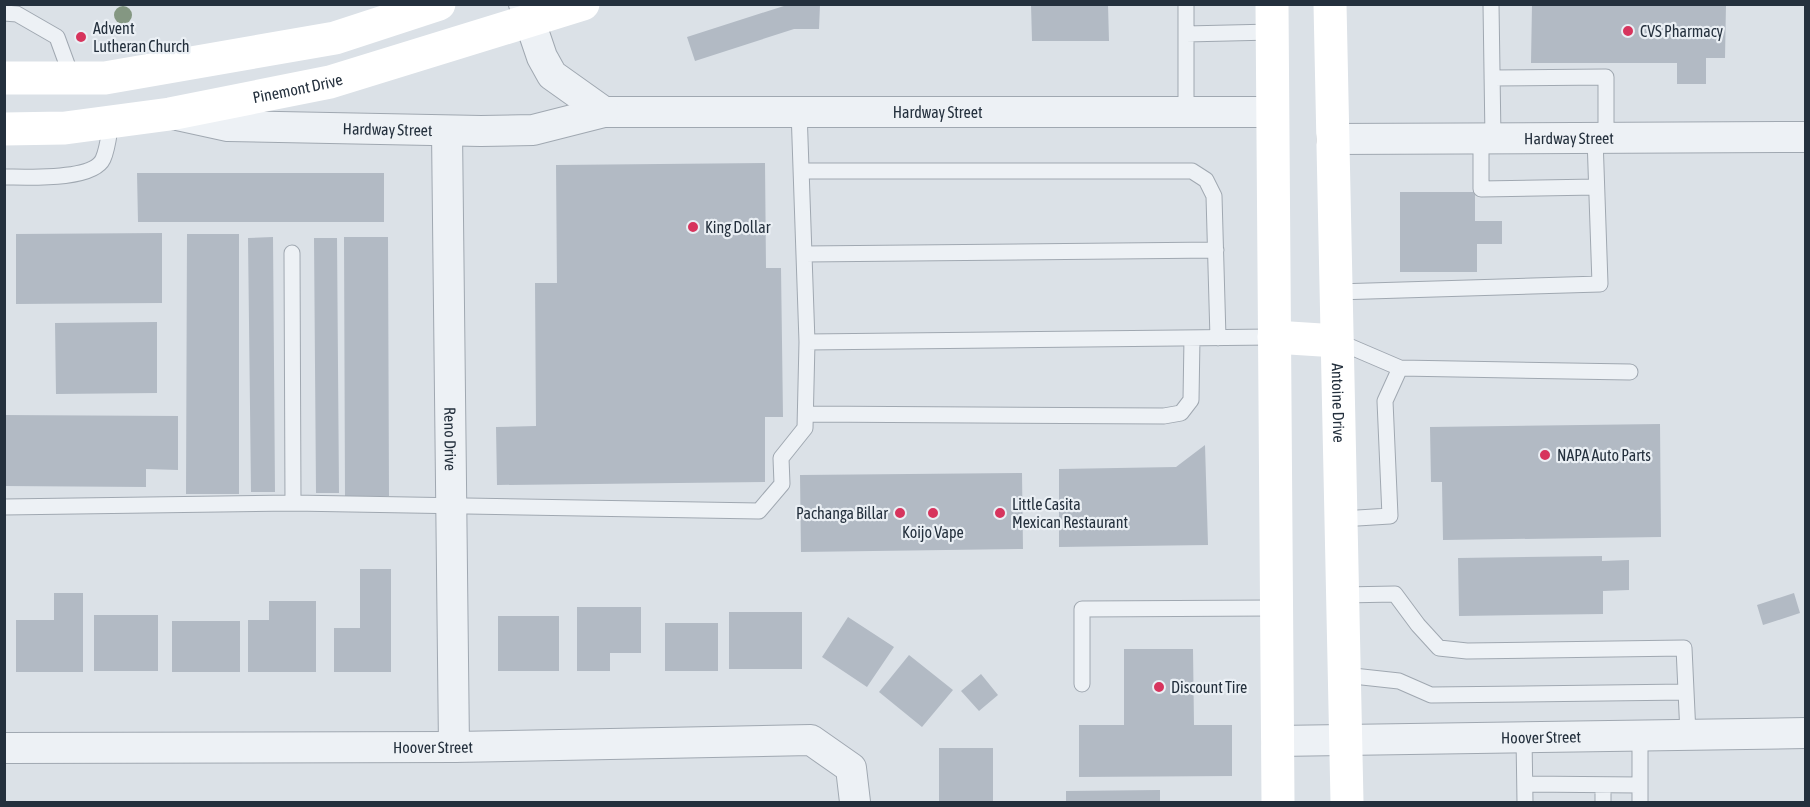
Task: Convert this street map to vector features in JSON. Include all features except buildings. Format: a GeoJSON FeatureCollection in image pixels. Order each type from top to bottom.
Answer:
{"type":"FeatureCollection","features":[{"type":"Feature","properties":{"kind":"main road"},"geometry":{"type":"LineString","coordinates":[[4,78],[105,78],[335,38],[439,4]]}},
{"type":"Feature","properties":{"kind":"main road","name":"Pinemont Drive"},"geometry":{"type":"LineString","coordinates":[[4,129],[65,128],[170,114],[330,82],[527,13],[583,4]]}},
{"type":"Feature","properties":{"kind":"main road","name":"Antoine Drive"},"geometry":{"type":"LineString","coordinates":[[1330,4],[1347,802]]}},
{"type":"Feature","properties":{"kind":"main road"},"geometry":{"type":"LineString","coordinates":[[1272,19],[1278,802]]}},
{"type":"Feature","properties":{"kind":"main road"},"geometry":{"type":"LineString","coordinates":[[105,78],[111,122]]}},
{"type":"Feature","properties":{"kind":"main road"},"geometry":{"type":"LineString","coordinates":[[1274,337],[1337,341]]}},
{"type":"Feature","properties":{"kind":"street"},"geometry":{"type":"LineString","coordinates":[[527,13],[542,57],[552,75],[604,112]]}},
{"type":"Feature","properties":{"kind":"street","name":"Hardway Street"},"geometry":{"type":"LineString","coordinates":[[170,114],[228,126],[447,131],[533,130],[604,112],[800,110],[1271,112]]}},
{"type":"Feature","properties":{"kind":"street","name":"Reno Drive"},"geometry":{"type":"LineString","coordinates":[[447,131],[454,747]]}},
{"type":"Feature","properties":{"kind":"street","name":"Hardway Street"},"geometry":{"type":"LineString","coordinates":[[1332,139],[1806,137]]}},
{"type":"Feature","properties":{"kind":"street","name":"Hoover Street"},"geometry":{"type":"LineString","coordinates":[[1277,741],[1806,733]]}},
{"type":"Feature","properties":{"kind":"street","name":"Hoover Street"},"geometry":{"type":"LineString","coordinates":[[4,748],[454,747],[811,740],[851,768],[855,802]]}},
{"type":"Feature","properties":{"kind":"lane"},"geometry":{"type":"LineString","coordinates":[[1186,4],[1186,111]]}},
{"type":"Feature","properties":{"kind":"lane"},"geometry":{"type":"LineString","coordinates":[[1491,4],[1492,78],[1481,189],[1596,187]]}},
{"type":"Feature","properties":{"kind":"lane"},"geometry":{"type":"LineString","coordinates":[[4,13],[17,14],[57,37],[72,78]]}},
{"type":"Feature","properties":{"kind":"lane"},"geometry":{"type":"LineString","coordinates":[[1186,34],[1272,19]]}},
{"type":"Feature","properties":{"kind":"lane"},"geometry":{"type":"LineString","coordinates":[[1336,292],[1600,284],[1596,187],[1606,77],[1492,78]]}},
{"type":"Feature","properties":{"kind":"lane"},"geometry":{"type":"LineString","coordinates":[[4,507],[292,503],[759,511],[782,484],[781,458],[805,428],[807,342],[800,110]]}},
{"type":"Feature","properties":{"kind":"lane"},"geometry":{"type":"LineString","coordinates":[[4,177],[83,173],[96,168],[103,159],[111,122]]}},
{"type":"Feature","properties":{"kind":"lane"},"geometry":{"type":"LineString","coordinates":[[802,171],[1192,171],[1206,180],[1214,196],[1218,338]]}},
{"type":"Feature","properties":{"kind":"lane"},"geometry":{"type":"LineString","coordinates":[[804,254],[1216,250]]}},
{"type":"Feature","properties":{"kind":"lane"},"geometry":{"type":"LineString","coordinates":[[292,253],[292,503]]}},
{"type":"Feature","properties":{"kind":"lane"},"geometry":{"type":"LineString","coordinates":[[807,342],[1274,337]]}},
{"type":"Feature","properties":{"kind":"lane"},"geometry":{"type":"LineString","coordinates":[[806,414],[1164,416],[1181,413],[1191,400],[1192,338]]}},
{"type":"Feature","properties":{"kind":"lane"},"geometry":{"type":"LineString","coordinates":[[1337,341],[1400,368],[1630,372]]}},
{"type":"Feature","properties":{"kind":"lane"},"geometry":{"type":"LineString","coordinates":[[1341,519],[1390,516],[1385,401],[1400,368]]}},
{"type":"Feature","properties":{"kind":"lane"},"geometry":{"type":"LineString","coordinates":[[1343,595],[1395,594],[1439,648],[1467,651],[1684,648],[1688,734]]}},
{"type":"Feature","properties":{"kind":"lane"},"geometry":{"type":"LineString","coordinates":[[1082,684],[1082,609],[1276,608]]}},
{"type":"Feature","properties":{"kind":"lane"},"geometry":{"type":"LineString","coordinates":[[1344,675],[1399,681],[1431,695],[1686,692]]}},
{"type":"Feature","properties":{"kind":"lane"},"geometry":{"type":"LineString","coordinates":[[1640,735],[1640,802]]}},
{"type":"Feature","properties":{"kind":"lane"},"geometry":{"type":"LineString","coordinates":[[1524,737],[1525,802]]}},
{"type":"Feature","properties":{"kind":"lane"},"geometry":{"type":"LineString","coordinates":[[1525,784],[1639,785]]}},
{"type":"Feature","properties":{"kind":"lane"},"geometry":{"type":"LineString","coordinates":[[1603,784],[1603,802]]}},
{"type":"Feature","properties":{"kind":"place","name":"CVS Pharmacy"},"geometry":{"type":"Point","coordinates":[1628,31]}},
{"type":"Feature","properties":{"kind":"place","name":"Advent Lutheran Church"},"geometry":{"type":"Point","coordinates":[81,37]}},
{"type":"Feature","properties":{"kind":"place","name":"King Dollar"},"geometry":{"type":"Point","coordinates":[693,227]}},
{"type":"Feature","properties":{"kind":"place","name":"NAPA Auto Parts"},"geometry":{"type":"Point","coordinates":[1545,455]}},
{"type":"Feature","properties":{"kind":"place","name":"Pachanga Billar"},"geometry":{"type":"Point","coordinates":[900,513]}},
{"type":"Feature","properties":{"kind":"place","name":"Koijo Vape"},"geometry":{"type":"Point","coordinates":[933,513]}},
{"type":"Feature","properties":{"kind":"place","name":"Little Casita Mexican Restaurant"},"geometry":{"type":"Point","coordinates":[1000,513]}},
{"type":"Feature","properties":{"kind":"place","name":"Discount Tire"},"geometry":{"type":"Point","coordinates":[1159,687]}}]}
